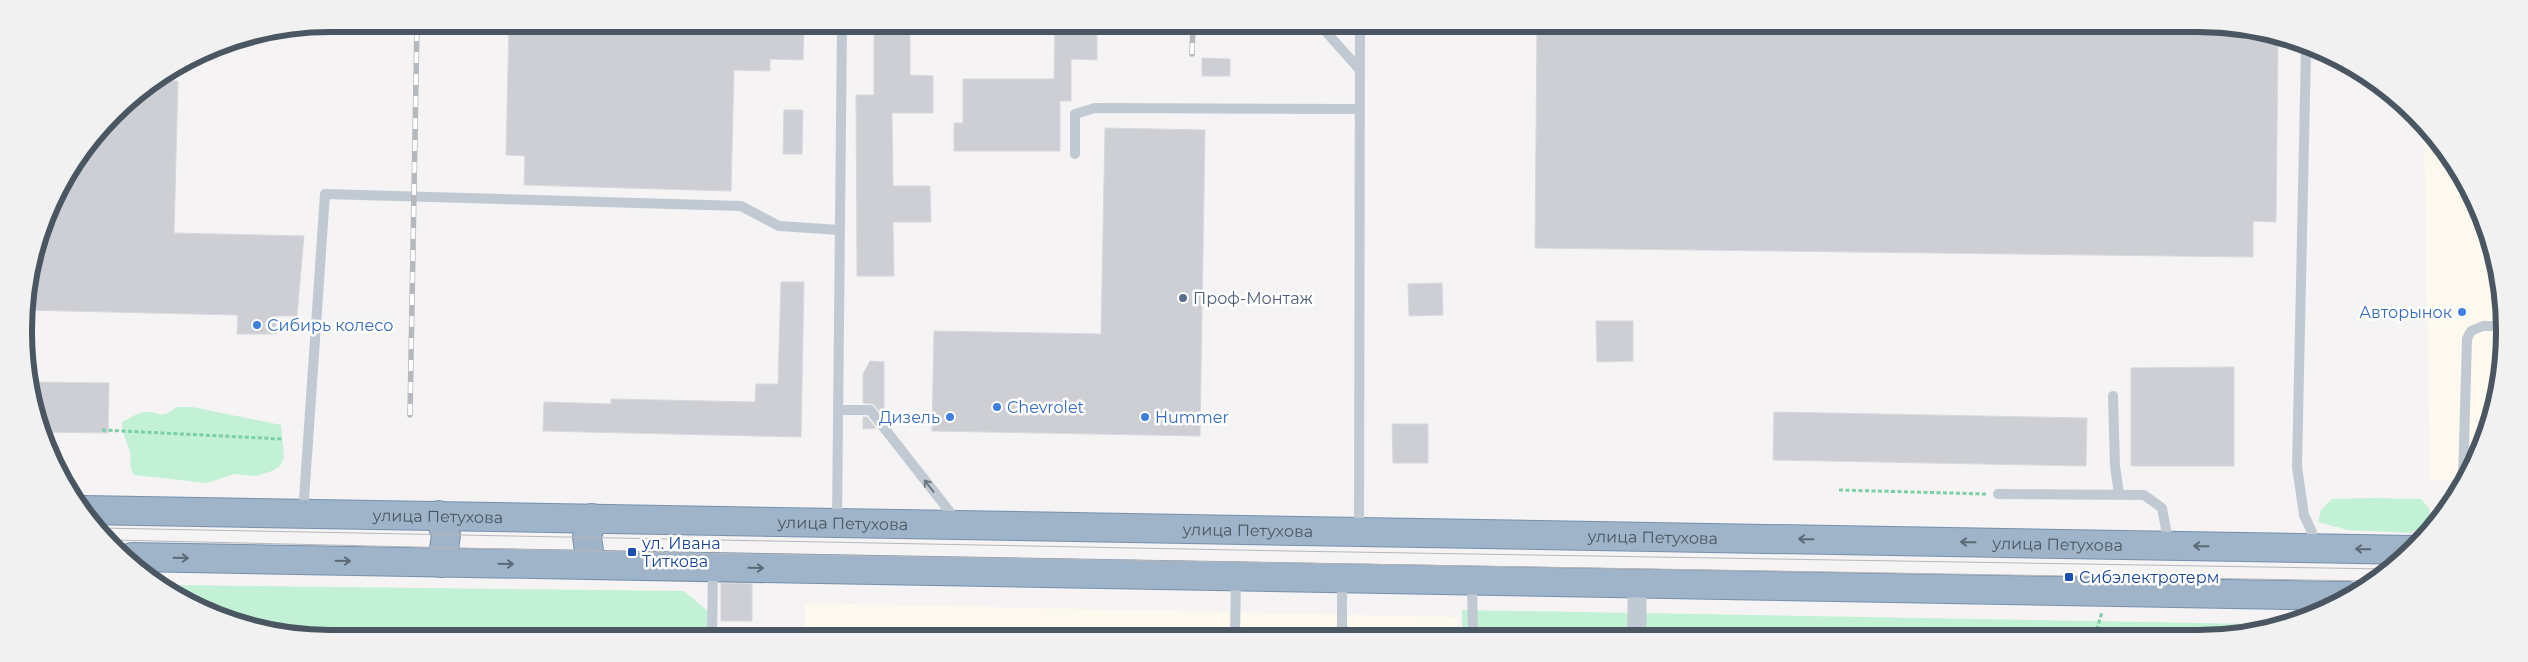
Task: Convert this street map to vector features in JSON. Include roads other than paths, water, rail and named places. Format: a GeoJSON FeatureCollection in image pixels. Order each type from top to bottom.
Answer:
{"type":"FeatureCollection","features":[{"type":"Feature","properties":{"kind":"highway","name":"улица Петухова"},"geometry":{"type":"LineString","coordinates":[[92,510],[2400,550]]}},
{"type":"Feature","properties":{"kind":"highway"},"geometry":{"type":"LineString","coordinates":[[439,515],[446,535],[442,563]]}},
{"type":"Feature","properties":{"kind":"highway"},"geometry":{"type":"LineString","coordinates":[[591,566],[587,537],[592,518]]}},
{"type":"Feature","properties":{"kind":"highway"},"geometry":{"type":"LineString","coordinates":[[138,558],[2335,596]]}},
{"type":"Feature","properties":{"kind":"street"},"geometry":{"type":"LineString","coordinates":[[1637,584],[1637,630]]}},
{"type":"Feature","properties":{"kind":"lane"},"geometry":{"type":"LineString","coordinates":[[837,522],[842,32]]}},
{"type":"Feature","properties":{"kind":"lane"},"geometry":{"type":"LineString","coordinates":[[1326,32],[1360,70]]}},
{"type":"Feature","properties":{"kind":"lane"},"geometry":{"type":"LineString","coordinates":[[1359,533],[1360,32]]}},
{"type":"Feature","properties":{"kind":"lane"},"geometry":{"type":"LineString","coordinates":[[2306,53],[2297,467],[2304,515],[2312,532],[2311,548]]}},
{"type":"Feature","properties":{"kind":"lane"},"geometry":{"type":"LineString","coordinates":[[1075,154],[1075,114],[1095,108],[1360,109]]}},
{"type":"Feature","properties":{"kind":"lane"},"geometry":{"type":"LineString","coordinates":[[303,514],[325,194],[741,206],[779,226],[840,230]]}},
{"type":"Feature","properties":{"kind":"lane"},"geometry":{"type":"LineString","coordinates":[[2463,466],[2467,339],[2471,331],[2483,326],[2496,326]]}},
{"type":"Feature","properties":{"kind":"lane"},"geometry":{"type":"LineString","coordinates":[[2113,396],[2115,466],[2119,494]]}},
{"type":"Feature","properties":{"kind":"lane"},"geometry":{"type":"LineString","coordinates":[[839,410],[870,410],[960,524]]}},
{"type":"Feature","properties":{"kind":"lane"},"geometry":{"type":"LineString","coordinates":[[1998,494],[2144,495],[2162,508],[2169,546]]}},
{"type":"Feature","properties":{"kind":"lane"},"geometry":{"type":"LineString","coordinates":[[712,630],[713,568]]}},
{"type":"Feature","properties":{"kind":"lane"},"geometry":{"type":"LineString","coordinates":[[1235,630],[1236,577]]}},
{"type":"Feature","properties":{"kind":"lane"},"geometry":{"type":"LineString","coordinates":[[1342,578],[1342,630]]}},
{"type":"Feature","properties":{"kind":"lane"},"geometry":{"type":"LineString","coordinates":[[1472,581],[1473,630]]}},
{"type":"Feature","properties":{"kind":"tram line"},"geometry":{"type":"LineString","coordinates":[[107,528],[1288,551],[2378,569]]}},
{"type":"Feature","properties":{"kind":"tram line"},"geometry":{"type":"LineString","coordinates":[[118,540],[632,552],[2360,581]]}},
{"type":"Feature","properties":{"kind":"railway"},"geometry":{"type":"LineString","coordinates":[[410,415],[417,32]]}},
{"type":"Feature","properties":{"kind":"railway"},"geometry":{"type":"LineString","coordinates":[[1192,54],[1193,32]]}},
{"type":"Feature","properties":{"kind":"place","name":"Проф-Монтаж"},"geometry":{"type":"Point","coordinates":[1183,298]}},
{"type":"Feature","properties":{"kind":"place","name":"Авторынок"},"geometry":{"type":"Point","coordinates":[2462,312]}},
{"type":"Feature","properties":{"kind":"place","name":"Сибирь колесо"},"geometry":{"type":"Point","coordinates":[257,325]}},
{"type":"Feature","properties":{"kind":"place","name":"Chevrolet"},"geometry":{"type":"Point","coordinates":[997,407]}},
{"type":"Feature","properties":{"kind":"place","name":"Дизель"},"geometry":{"type":"Point","coordinates":[950,417]}},
{"type":"Feature","properties":{"kind":"place","name":"Hummer"},"geometry":{"type":"Point","coordinates":[1145,417]}},
{"type":"Feature","properties":{"kind":"place","name":"ул. Ивана Титкова"},"geometry":{"type":"Point","coordinates":[632,552]}},
{"type":"Feature","properties":{"kind":"place","name":"Сибэлектротерм"},"geometry":{"type":"Point","coordinates":[2069,577]}}]}
